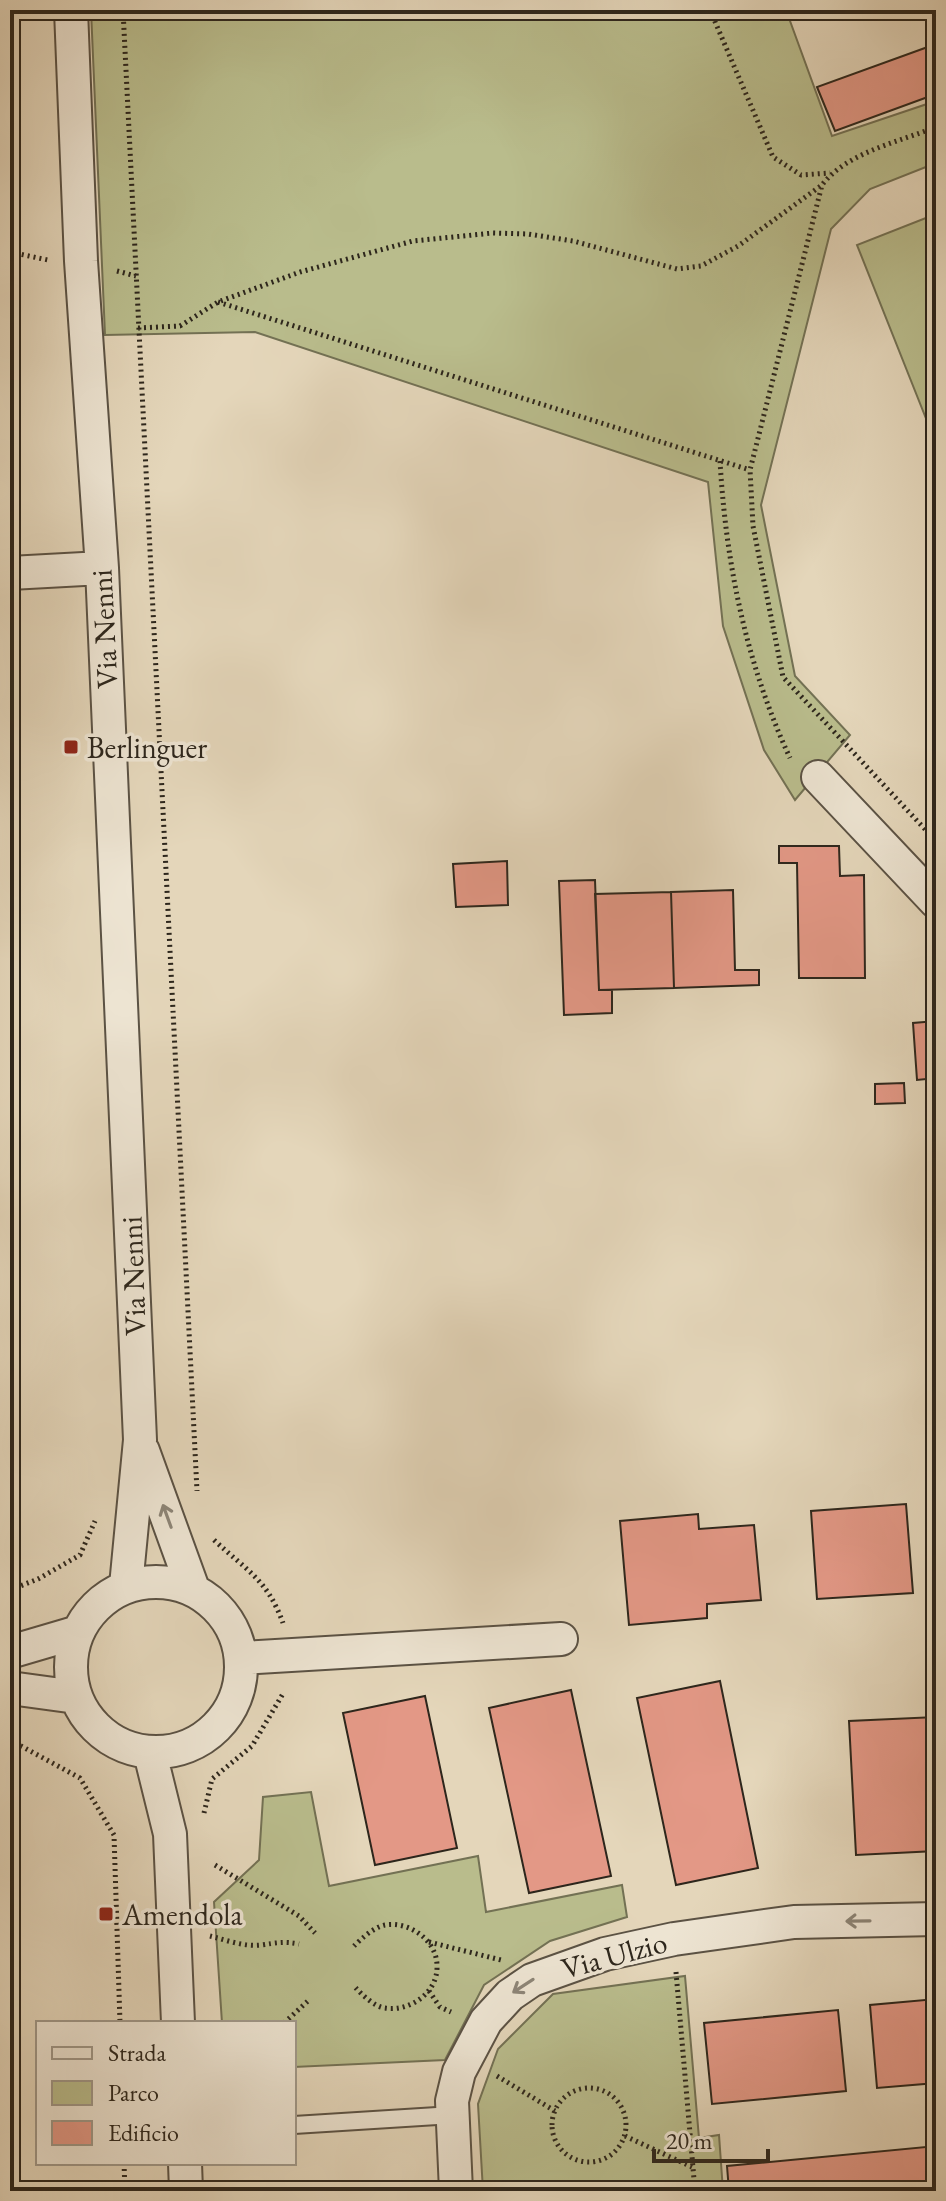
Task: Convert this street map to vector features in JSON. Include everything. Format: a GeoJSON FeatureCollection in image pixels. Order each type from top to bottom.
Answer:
{"type":"FeatureCollection","features":[{"type":"Feature","properties":{"kind":"street","name":"Via Nenni"},"geometry":{"type":"LineString","coordinates":[[71,10],[81,261],[102,568],[140,1440],[126,1586]]}},
{"type":"Feature","properties":{"kind":"street"},"geometry":{"type":"LineString","coordinates":[[10,573],[102,568]]}},
{"type":"Feature","properties":{"kind":"street"},"geometry":{"type":"LineString","coordinates":[[818,777],[936,902]]}},
{"type":"Feature","properties":{"kind":"street","name":"Via Nenni"},"geometry":{"type":"LineString","coordinates":[[140,1440],[193,1589]]}},
{"type":"Feature","properties":{"kind":"street"},"geometry":{"type":"LineString","coordinates":[[160,1581],[193,1589],[220,1609],[235,1632],[242,1658],[241,1678],[233,1704],[212,1733],[185,1748],[150,1753],[120,1745],[95,1727],[76,1697],[71,1664],[78,1632],[101,1601],[126,1586],[160,1581]]}},
{"type":"Feature","properties":{"kind":"street"},"geometry":{"type":"LineString","coordinates":[[10,1652],[78,1632]]}},
{"type":"Feature","properties":{"kind":"street"},"geometry":{"type":"LineString","coordinates":[[242,1658],[285,1658],[561,1639]]}},
{"type":"Feature","properties":{"kind":"street"},"geometry":{"type":"LineString","coordinates":[[10,1688],[76,1697]]}},
{"type":"Feature","properties":{"kind":"street"},"geometry":{"type":"LineString","coordinates":[[170,1834],[185,1748]]}},
{"type":"Feature","properties":{"kind":"street"},"geometry":{"type":"LineString","coordinates":[[150,1753],[170,1834],[178,2021]]}},
{"type":"Feature","properties":{"kind":"street","name":"Via Ulzio"},"geometry":{"type":"LineString","coordinates":[[456,2191],[453,2115],[459,2072],[486,2021],[510,1995],[532,1980],[605,1954],[674,1939],[794,1922],[936,1919]]}},
{"type":"Feature","properties":{"kind":"street"},"geometry":{"type":"LineString","coordinates":[[185,2165],[186,2191]]}},
{"type":"Feature","properties":{"kind":"lane"},"geometry":{"type":"LineString","coordinates":[[296,2125],[453,2115]]}},
{"type":"Feature","properties":{"kind":"path"},"geometry":{"type":"LineString","coordinates":[[123,10],[198,1506]]}},
{"type":"Feature","properties":{"kind":"path"},"geometry":{"type":"LineString","coordinates":[[710,10],[773,157],[801,175],[831,173]]}},
{"type":"Feature","properties":{"kind":"path"},"geometry":{"type":"LineString","coordinates":[[138,328],[180,326],[218,302],[300,272],[413,241],[493,233],[573,241],[677,269],[701,266],[738,246],[822,185],[831,173],[853,160],[936,127]]}},
{"type":"Feature","properties":{"kind":"path"},"geometry":{"type":"LineString","coordinates":[[822,185],[750,470],[753,526],[783,677],[936,841]]}},
{"type":"Feature","properties":{"kind":"path"},"geometry":{"type":"LineString","coordinates":[[218,302],[750,470]]}},
{"type":"Feature","properties":{"kind":"path"},"geometry":{"type":"LineString","coordinates":[[720,461],[732,582],[769,713],[796,772],[818,777]]}},
{"type":"Feature","properties":{"kind":"path"},"geometry":{"type":"LineString","coordinates":[[204,1823],[212,1779],[252,1746],[286,1688],[283,1622],[274,1598],[260,1577],[211,1536]]}},
{"type":"Feature","properties":{"kind":"path"},"geometry":{"type":"LineString","coordinates":[[10,1740],[80,1778],[114,1835],[120,2021]]}},
{"type":"Feature","properties":{"kind":"path"},"geometry":{"type":"LineString","coordinates":[[215,1865],[299,1916],[315,1933]]}},
{"type":"Feature","properties":{"kind":"path"},"geometry":{"type":"LineString","coordinates":[[175,1925],[240,1944],[260,1945],[281,1940],[299,1944]]}},
{"type":"Feature","properties":{"kind":"path"},"geometry":{"type":"LineString","coordinates":[[354,1946],[383,1925],[408,1926],[429,1942],[504,1961],[532,1980]]}},
{"type":"Feature","properties":{"kind":"path"},"geometry":{"type":"LineString","coordinates":[[674,1939],[695,2191]]}},
{"type":"Feature","properties":{"kind":"path"},"geometry":{"type":"LineString","coordinates":[[355,1987],[383,2009],[409,2007],[429,1991],[437,1967],[429,1942]]}},
{"type":"Feature","properties":{"kind":"path"},"geometry":{"type":"LineString","coordinates":[[286,2021],[309,2000]]}},
{"type":"Feature","properties":{"kind":"path"},"geometry":{"type":"LineString","coordinates":[[466,2057],[555,2111]]}},
{"type":"Feature","properties":{"kind":"path"},"geometry":{"type":"LineString","coordinates":[[595,2087],[620,2102],[626,2115],[625,2136],[614,2154],[602,2161],[587,2163],[572,2159],[560,2149],[553,2134],[555,2111],[568,2093],[595,2087]]}},
{"type":"Feature","properties":{"kind":"path"},"geometry":{"type":"LineString","coordinates":[[625,2136],[693,2168]]}},
{"type":"Feature","properties":{"kind":"path"},"geometry":{"type":"LineString","coordinates":[[124,2165],[125,2191]]}},
{"type":"Feature","properties":{"kind":"green space"},"geometry":{"type":"Polygon","coordinates":[[[91,10],[786,10],[832,136],[936,101],[936,163],[870,189],[831,229],[761,505],[795,676],[850,735],[795,800],[764,750],[723,626],[708,482],[255,332],[105,335],[91,10]]]}},
{"type":"Feature","properties":{"kind":"green space"},"geometry":{"type":"Polygon","coordinates":[[[936,214],[936,423],[929,426],[857,245],[936,214]]]}},
{"type":"Feature","properties":{"kind":"green space"},"geometry":{"type":"Polygon","coordinates":[[[311,1792],[329,1886],[478,1856],[486,1912],[622,1885],[627,1917],[550,1941],[484,1985],[445,2060],[296,2067],[296,2021],[222,2021],[214,1902],[259,1860],[263,1797],[311,1792]]]}},
{"type":"Feature","properties":{"kind":"green space"},"geometry":{"type":"Polygon","coordinates":[[[685,1976],[699,2138],[719,2135],[723,2191],[483,2191],[478,2104],[498,2049],[553,1994],[685,1976]]]}},
{"type":"Feature","properties":{"kind":"building"},"geometry":{"type":"Polygon","coordinates":[[[936,44],[936,94],[835,131],[817,87],[936,44]]]}},
{"type":"Feature","properties":{"kind":"building"},"geometry":{"type":"Polygon","coordinates":[[[779,846],[839,846],[840,876],[864,875],[865,978],[799,978],[797,863],[779,863],[779,846]]]}},
{"type":"Feature","properties":{"kind":"building"},"geometry":{"type":"Polygon","coordinates":[[[507,861],[508,905],[456,907],[453,864],[507,861]]]}},
{"type":"Feature","properties":{"kind":"building"},"geometry":{"type":"Polygon","coordinates":[[[595,880],[599,990],[612,990],[612,1013],[564,1015],[559,881],[595,880]]]}},
{"type":"Feature","properties":{"kind":"building"},"geometry":{"type":"Polygon","coordinates":[[[733,890],[735,970],[759,970],[759,985],[674,988],[671,892],[733,890]]]}},
{"type":"Feature","properties":{"kind":"building"},"geometry":{"type":"Polygon","coordinates":[[[671,892],[674,988],[599,990],[595,894],[671,892]]]}},
{"type":"Feature","properties":{"kind":"building"},"geometry":{"type":"Polygon","coordinates":[[[936,1021],[936,1078],[917,1080],[913,1023],[936,1021]]]}},
{"type":"Feature","properties":{"kind":"building"},"geometry":{"type":"Polygon","coordinates":[[[904,1083],[905,1103],[875,1104],[875,1084],[904,1083]]]}},
{"type":"Feature","properties":{"kind":"building"},"geometry":{"type":"Polygon","coordinates":[[[906,1504],[913,1593],[817,1599],[811,1511],[906,1504]]]}},
{"type":"Feature","properties":{"kind":"building"},"geometry":{"type":"Polygon","coordinates":[[[698,1514],[699,1529],[754,1525],[761,1600],[707,1604],[707,1618],[629,1625],[620,1521],[698,1514]]]}},
{"type":"Feature","properties":{"kind":"building"},"geometry":{"type":"Polygon","coordinates":[[[720,1681],[758,1868],[676,1885],[637,1698],[720,1681]]]}},
{"type":"Feature","properties":{"kind":"building"},"geometry":{"type":"Polygon","coordinates":[[[571,1690],[611,1876],[529,1893],[489,1708],[571,1690]]]}},
{"type":"Feature","properties":{"kind":"building"},"geometry":{"type":"Polygon","coordinates":[[[425,1696],[457,1848],[375,1865],[343,1713],[425,1696]]]}},
{"type":"Feature","properties":{"kind":"building"},"geometry":{"type":"Polygon","coordinates":[[[936,1717],[936,1851],[856,1855],[849,1721],[936,1717]]]}},
{"type":"Feature","properties":{"kind":"building"},"geometry":{"type":"Polygon","coordinates":[[[936,1999],[936,2083],[877,2088],[870,2005],[936,1999]]]}},
{"type":"Feature","properties":{"kind":"building"},"geometry":{"type":"Polygon","coordinates":[[[838,2010],[846,2091],[712,2104],[704,2023],[838,2010]]]}},
{"type":"Feature","properties":{"kind":"building"},"geometry":{"type":"Polygon","coordinates":[[[936,2146],[936,2191],[729,2191],[727,2166],[936,2146]]]}},
{"type":"Feature","properties":{"kind":"place","name":"Berlinguer"},"geometry":{"type":"Point","coordinates":[71,747]}},
{"type":"Feature","properties":{"kind":"place","name":"Amendola"},"geometry":{"type":"Point","coordinates":[106,1914]}}]}
